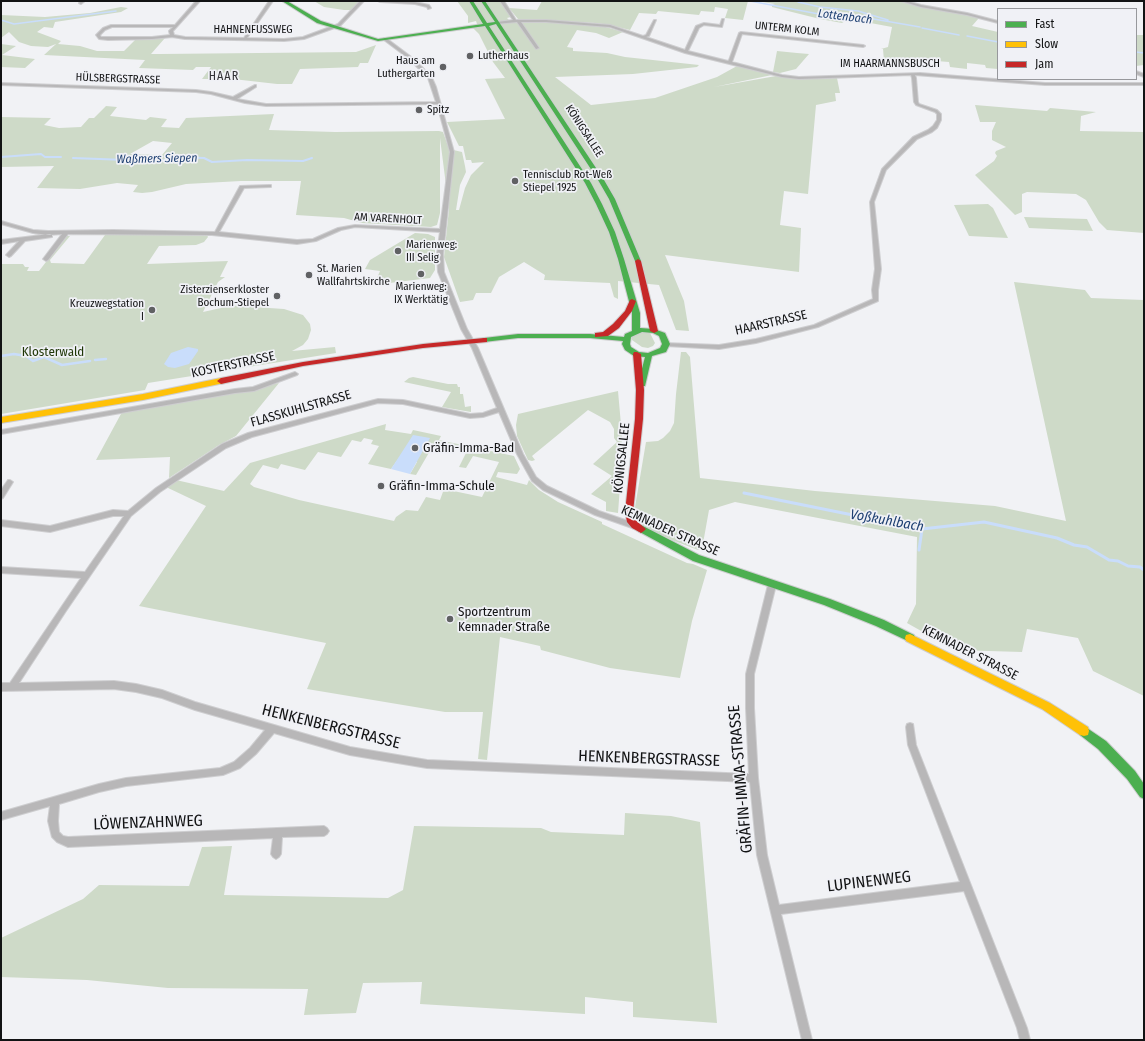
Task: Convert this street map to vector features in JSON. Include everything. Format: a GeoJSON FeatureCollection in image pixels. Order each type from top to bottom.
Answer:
{"type":"FeatureCollection","features":[{"type":"Feature","properties":{"kind":"main road"},"geometry":{"type":"LineString","coordinates":[[284,1],[310,18],[333,28],[378,40],[385,39]]}},
{"type":"Feature","properties":{"kind":"main road","name":"KÖNIGSALLEE"},"geometry":{"type":"LineString","coordinates":[[471,1],[600,204],[614,236],[636,318],[636,331]]}},
{"type":"Feature","properties":{"kind":"main road","name":"KÖNIGSALLEE"},"geometry":{"type":"LineString","coordinates":[[483,1],[601,180],[619,213],[637,256],[654,331],[662,335],[666,344]]}},
{"type":"Feature","properties":{"kind":"main road","name":"IM HAARMANNSBUSCH"},"geometry":{"type":"LineString","coordinates":[[385,39],[497,22]]}},
{"type":"Feature","properties":{"kind":"main road"},"geometry":{"type":"LineString","coordinates":[[471,340],[518,336],[590,336],[605,334],[616,326],[628,311],[632,301]]}},
{"type":"Feature","properties":{"kind":"main road"},"geometry":{"type":"LineString","coordinates":[[626,342],[632,333],[636,331],[654,331]]}},
{"type":"Feature","properties":{"kind":"main road"},"geometry":{"type":"LineString","coordinates":[[556,336],[605,343],[626,342]]}},
{"type":"Feature","properties":{"kind":"main road"},"geometry":{"type":"LineString","coordinates":[[590,336],[626,342]]}},
{"type":"Feature","properties":{"kind":"main road","name":"KOSTERSTRASSE"},"geometry":{"type":"LineString","coordinates":[[1,420],[143,397],[310,363],[471,340]]}},
{"type":"Feature","properties":{"kind":"main road"},"geometry":{"type":"LineString","coordinates":[[626,342],[628,348],[637,354],[649,355],[660,352],[666,344]]}},
{"type":"Feature","properties":{"kind":"main road","name":"KÖNIGSALLEE"},"geometry":{"type":"LineString","coordinates":[[635,526],[630,520],[629,512],[638,430],[640,390],[637,354]]}},
{"type":"Feature","properties":{"kind":"main road","name":"KÖNIGSALLEE"},"geometry":{"type":"LineString","coordinates":[[640,390],[649,355]]}},
{"type":"Feature","properties":{"kind":"main road","name":"KEMNADER STRASSE"},"geometry":{"type":"LineString","coordinates":[[635,526],[696,558],[772,585],[827,602],[880,623],[1052,710],[1076,725],[1102,745],[1126,770],[1144,793]]}},
{"type":"Feature","properties":{"kind":"street"},"geometry":{"type":"LineString","coordinates":[[172,36],[172,31],[198,1]]}},
{"type":"Feature","properties":{"kind":"street"},"geometry":{"type":"LineString","coordinates":[[245,39],[271,1]]}},
{"type":"Feature","properties":{"kind":"street","name":"HAHNENFUSSWEG"},"geometry":{"type":"LineString","coordinates":[[176,26],[115,26],[107,27],[98,34],[100,38],[108,39],[172,36],[181,38],[295,39],[312,36],[339,25],[362,1]]}},
{"type":"Feature","properties":{"kind":"street"},"geometry":{"type":"LineString","coordinates":[[380,1],[415,3],[428,6],[429,8]]}},
{"type":"Feature","properties":{"kind":"street"},"geometry":{"type":"LineString","coordinates":[[502,1],[537,48]]}},
{"type":"Feature","properties":{"kind":"street"},"geometry":{"type":"LineString","coordinates":[[903,1],[997,22]]}},
{"type":"Feature","properties":{"kind":"street"},"geometry":{"type":"LineString","coordinates":[[686,52],[697,27],[704,24],[721,26],[723,20]]}},
{"type":"Feature","properties":{"kind":"street","name":"IM HAARMANNSBUSCH"},"geometry":{"type":"LineString","coordinates":[[497,22],[546,21],[603,25],[686,52],[782,76],[799,78],[912,74],[1050,84],[1144,84]]}},
{"type":"Feature","properties":{"kind":"street"},"geometry":{"type":"LineString","coordinates":[[643,37],[647,36],[656,21]]}},
{"type":"Feature","properties":{"kind":"street","name":"UNTERM KOLM"},"geometry":{"type":"LineString","coordinates":[[729,62],[732,61],[741,33],[863,46]]}},
{"type":"Feature","properties":{"kind":"street","name":"KEMNADER STRASSE"},"geometry":{"type":"LineString","coordinates":[[385,39],[409,57],[430,78],[452,152],[442,232],[440,254],[441,272],[462,324],[471,340],[520,454],[534,479],[541,485],[597,513],[620,523],[635,526]]}},
{"type":"Feature","properties":{"kind":"street","name":"HAARSTRASSE"},"geometry":{"type":"LineString","coordinates":[[666,344],[719,346],[756,341],[816,326],[876,300],[875,290],[878,269],[872,202],[884,170],[915,138],[930,131],[940,120],[939,114],[936,111],[918,105],[916,102],[914,78],[912,74]]}},
{"type":"Feature","properties":{"kind":"street","name":"HÜLSBERGSTRASSE"},"geometry":{"type":"LineString","coordinates":[[1,84],[196,91],[233,100],[266,105],[438,103]]}},
{"type":"Feature","properties":{"kind":"street"},"geometry":{"type":"LineString","coordinates":[[233,100],[255,86]]}},
{"type":"Feature","properties":{"kind":"street"},"geometry":{"type":"LineString","coordinates":[[216,234],[242,187],[269,186]]}},
{"type":"Feature","properties":{"kind":"street","name":"AM VARENHOLT"},"geometry":{"type":"LineString","coordinates":[[1,222],[33,231],[57,234],[113,232],[216,234],[297,242],[314,240],[340,229],[355,226],[442,232]]}},
{"type":"Feature","properties":{"kind":"street"},"geometry":{"type":"LineString","coordinates":[[46,259],[66,233]]}},
{"type":"Feature","properties":{"kind":"street","name":"AM VARENHOLT"},"geometry":{"type":"LineString","coordinates":[[1,242],[53,236],[57,234]]}},
{"type":"Feature","properties":{"kind":"street"},"geometry":{"type":"LineString","coordinates":[[9,255],[23,240]]}},
{"type":"Feature","properties":{"kind":"street","name":"KOSTERSTRASSE"},"geometry":{"type":"LineString","coordinates":[[1,432],[236,390],[254,389],[295,374]]}},
{"type":"Feature","properties":{"kind":"street","name":"FLASSKUHLSTRASSE"},"geometry":{"type":"LineString","coordinates":[[13,686],[86,575],[129,514],[158,490],[224,446],[243,438],[284,426],[378,401],[403,402],[470,416],[483,415],[501,410]]}},
{"type":"Feature","properties":{"kind":"street"},"geometry":{"type":"LineString","coordinates":[[1,496],[10,482]]}},
{"type":"Feature","properties":{"kind":"street"},"geometry":{"type":"LineString","coordinates":[[1,523],[50,529],[113,513],[129,514]]}},
{"type":"Feature","properties":{"kind":"street"},"geometry":{"type":"LineString","coordinates":[[1,570],[86,575]]}},
{"type":"Feature","properties":{"kind":"street","name":"GRÄFIN-IMMA-STRASSE"},"geometry":{"type":"LineString","coordinates":[[772,585],[750,674],[750,708],[754,778],[762,855],[807,1040]]}},
{"type":"Feature","properties":{"kind":"street","name":"HENKENBERGSTRASSE"},"geometry":{"type":"LineString","coordinates":[[1,687],[114,685],[136,688],[162,694],[195,706],[350,751],[427,764],[754,778]]}},
{"type":"Feature","properties":{"kind":"street"},"geometry":{"type":"LineString","coordinates":[[910,727],[912,745],[1025,1040]]}},
{"type":"Feature","properties":{"kind":"street"},"geometry":{"type":"LineString","coordinates":[[1,816],[99,788],[126,782],[220,772],[237,765],[253,751],[272,729]]}},
{"type":"Feature","properties":{"kind":"street","name":"LÖWENZAHNWEG"},"geometry":{"type":"LineString","coordinates":[[55,801],[52,821],[55,834],[60,839],[68,842],[324,831]]}},
{"type":"Feature","properties":{"kind":"street"},"geometry":{"type":"LineString","coordinates":[[276,854],[278,833]]}},
{"type":"Feature","properties":{"kind":"street","name":"LUPINENWEG"},"geometry":{"type":"LineString","coordinates":[[776,910],[966,886]]}},
{"type":"Feature","properties":{"kind":"green space"},"geometry":{"type":"Polygon","coordinates":[[[314,1],[360,1],[351,10],[344,10],[324,7],[314,1]]]}},
{"type":"Feature","properties":{"kind":"green space"},"geometry":{"type":"Polygon","coordinates":[[[457,1],[501,1],[511,17],[507,18],[512,23],[540,22],[580,24],[606,27],[623,32],[609,38],[596,33],[577,30],[567,47],[573,48],[573,51],[607,53],[625,57],[699,65],[697,67],[633,74],[555,77],[591,105],[655,98],[717,77],[737,66],[772,75],[714,87],[776,76],[795,79],[837,78],[840,93],[835,93],[836,101],[816,105],[808,194],[784,191],[780,225],[801,228],[799,272],[665,255],[684,301],[689,331],[676,330],[659,285],[618,281],[618,299],[614,297],[610,283],[544,280],[545,275],[524,262],[499,277],[491,293],[476,293],[473,300],[460,302],[444,257],[449,209],[440,138],[440,213],[437,225],[431,227],[362,223],[344,218],[296,215],[301,181],[241,181],[186,184],[142,193],[133,192],[138,185],[117,183],[80,189],[37,188],[54,166],[1,167],[1,117],[51,118],[44,125],[59,128],[81,127],[89,118],[94,118],[106,106],[117,107],[110,116],[146,120],[150,117],[167,119],[161,127],[179,128],[186,118],[274,114],[269,130],[335,132],[443,132],[449,149],[462,152],[465,166],[466,172],[460,185],[456,210],[459,210],[465,188],[471,175],[484,162],[472,163],[471,160],[466,160],[463,146],[459,146],[447,122],[505,119],[485,79],[505,78],[493,62],[479,34],[473,28],[478,27],[476,21],[468,23],[468,16],[457,1]],[[153,141],[130,154],[162,155],[172,143],[153,141]]]}},
{"type":"Feature","properties":{"kind":"green space"},"geometry":{"type":"Polygon","coordinates":[[[542,1],[748,1],[743,20],[725,18],[728,9],[715,7],[714,12],[701,11],[699,15],[658,11],[656,14],[639,13],[630,30],[595,23],[518,19],[509,8],[537,10],[542,1]]]}},
{"type":"Feature","properties":{"kind":"green space"},"geometry":{"type":"Polygon","coordinates":[[[756,1],[901,1],[979,18],[972,26],[997,32],[997,69],[986,68],[985,65],[967,63],[967,69],[950,67],[949,62],[911,59],[911,65],[884,61],[883,49],[881,49],[888,47],[892,27],[865,22],[845,21],[842,23],[820,19],[772,7],[772,5],[775,4],[756,1]]]}},
{"type":"Feature","properties":{"kind":"green space"},"geometry":{"type":"Polygon","coordinates":[[[121,7],[128,8],[121,12],[55,22],[53,28],[44,27],[37,32],[61,41],[58,44],[80,46],[97,51],[124,51],[135,40],[165,38],[151,54],[356,52],[376,45],[368,63],[360,63],[358,67],[300,69],[292,84],[277,84],[233,79],[237,72],[220,73],[216,79],[202,79],[211,67],[196,67],[193,70],[139,68],[145,60],[44,55],[56,44],[48,47],[31,46],[19,42],[9,32],[1,38],[1,15],[45,17],[90,13],[121,7]]]}},
{"type":"Feature","properties":{"kind":"green space"},"geometry":{"type":"Polygon","coordinates":[[[1137,35],[1144,35],[1144,65],[1137,66],[1137,35]]]}},
{"type":"Feature","properties":{"kind":"green space"},"geometry":{"type":"Polygon","coordinates":[[[1,44],[16,46],[2,55],[35,59],[25,68],[1,67],[1,44]]]}},
{"type":"Feature","properties":{"kind":"green space"},"geometry":{"type":"Polygon","coordinates":[[[777,51],[809,54],[796,69],[780,73],[773,72],[777,51]]]}},
{"type":"Feature","properties":{"kind":"green space"},"geometry":{"type":"Polygon","coordinates":[[[975,105],[1047,111],[1050,108],[1096,112],[1081,116],[1080,131],[1144,132],[1144,233],[1107,230],[1099,222],[1086,200],[1076,194],[1027,192],[1022,194],[1022,212],[1015,215],[975,175],[994,161],[997,156],[995,153],[996,151],[1006,147],[992,140],[992,131],[996,122],[980,122],[975,105]]]}},
{"type":"Feature","properties":{"kind":"green space"},"geometry":{"type":"Polygon","coordinates":[[[988,204],[993,208],[1008,238],[969,236],[954,205],[988,204]]]}},
{"type":"Feature","properties":{"kind":"green space"},"geometry":{"type":"Polygon","coordinates":[[[1024,217],[1087,219],[1093,231],[1029,228],[1024,217]]]}},
{"type":"Feature","properties":{"kind":"green space"},"geometry":{"type":"Polygon","coordinates":[[[415,233],[428,234],[435,237],[435,270],[430,278],[357,287],[356,284],[377,278],[380,271],[365,269],[370,260],[415,233]]]}},
{"type":"Feature","properties":{"kind":"green space","name":"Klosterwald"},"geometry":{"type":"Polygon","coordinates":[[[105,235],[207,235],[208,237],[204,242],[196,245],[159,246],[147,264],[228,261],[220,277],[225,277],[218,282],[203,312],[221,308],[224,305],[284,309],[303,315],[310,324],[311,330],[308,339],[303,345],[292,351],[335,347],[336,353],[148,383],[145,390],[1,414],[1,264],[23,264],[25,267],[29,267],[27,271],[39,271],[66,236],[70,236],[50,260],[51,263],[84,264],[105,235]]]}},
{"type":"Feature","properties":{"kind":"green space"},"geometry":{"type":"Polygon","coordinates":[[[1014,282],[1085,290],[1091,298],[1144,300],[1144,696],[1093,671],[1078,638],[1027,629],[1022,652],[955,650],[907,623],[916,604],[917,537],[735,502],[709,510],[702,549],[698,550],[635,523],[635,507],[646,442],[658,441],[663,438],[670,431],[674,423],[681,352],[686,352],[690,357],[700,478],[815,491],[995,506],[1066,521],[1014,282]]]}},
{"type":"Feature","properties":{"kind":"green space"},"geometry":{"type":"Polygon","coordinates":[[[641,333],[650,333],[655,343],[653,346],[648,348],[642,347],[632,340],[632,337],[641,333]]]}},
{"type":"Feature","properties":{"kind":"green space"},"geometry":{"type":"Polygon","coordinates":[[[413,377],[448,384],[457,384],[458,387],[460,387],[460,394],[463,394],[465,407],[471,406],[471,412],[442,407],[451,392],[404,382],[413,377]]]}},
{"type":"Feature","properties":{"kind":"green space"},"geometry":{"type":"Polygon","coordinates":[[[279,383],[236,436],[219,445],[169,478],[170,457],[96,460],[122,412],[279,383]]]}},
{"type":"Feature","properties":{"kind":"green space"},"geometry":{"type":"Polygon","coordinates":[[[618,391],[622,436],[618,513],[606,511],[606,502],[591,494],[612,476],[593,464],[617,442],[614,438],[614,429],[610,422],[588,410],[532,456],[535,460],[532,461],[528,460],[517,436],[516,425],[518,414],[618,391]]]}},
{"type":"Feature","properties":{"kind":"green space","name":"Sportzentrum Kemnader Straße"},"geometry":{"type":"Polygon","coordinates":[[[386,424],[385,430],[411,434],[413,430],[441,436],[439,440],[514,456],[520,469],[517,474],[498,472],[496,477],[527,485],[529,480],[539,490],[558,502],[687,563],[707,570],[692,621],[680,678],[610,668],[541,650],[540,646],[500,637],[487,760],[478,759],[483,712],[445,712],[307,689],[326,643],[139,606],[206,506],[166,487],[176,480],[224,491],[250,463],[386,424]],[[364,438],[361,442],[352,440],[341,457],[318,452],[305,470],[281,464],[278,469],[263,465],[250,484],[254,487],[299,500],[394,521],[396,517],[406,510],[418,511],[426,497],[440,500],[444,489],[482,497],[499,462],[473,456],[466,468],[459,467],[467,451],[434,444],[416,475],[410,474],[417,462],[399,458],[391,469],[368,464],[379,446],[371,444],[373,440],[364,438]]]}},
{"type":"Feature","properties":{"kind":"green space"},"geometry":{"type":"Polygon","coordinates":[[[625,813],[671,816],[700,822],[717,1023],[633,1017],[633,1002],[585,997],[585,1014],[420,1004],[422,982],[363,983],[356,1013],[304,1015],[308,989],[168,988],[87,980],[1,977],[1,938],[83,899],[99,885],[189,886],[202,847],[232,846],[224,895],[388,898],[403,890],[414,826],[541,828],[551,832],[624,835],[625,813]]]}},
{"type":"Feature","properties":{"kind":"water"},"geometry":{"type":"Polygon","coordinates":[[[188,347],[198,349],[189,364],[175,368],[168,367],[164,364],[171,353],[188,347]]]}},
{"type":"Feature","properties":{"kind":"water","name":"Gräfin-Imma-Bad"},"geometry":{"type":"Polygon","coordinates":[[[413,435],[430,438],[410,474],[391,469],[413,435]]]}},
{"type":"Feature","properties":{"kind":"waterway","name":"Lottenbach"},"geometry":{"type":"LineString","coordinates":[[750,1],[824,15],[862,17],[920,27]]}},
{"type":"Feature","properties":{"kind":"waterway","name":"Lottenbach"},"geometry":{"type":"LineString","coordinates":[[798,2],[820,7],[858,11],[888,20]]}},
{"type":"Feature","properties":{"kind":"waterway"},"geometry":{"type":"LineString","coordinates":[[1,20],[14,24],[116,11]]}},
{"type":"Feature","properties":{"kind":"waterway","name":"Lottenbach"},"geometry":{"type":"LineString","coordinates":[[922,28],[959,35]]}},
{"type":"Feature","properties":{"kind":"waterway","name":"Lottenbach"},"geometry":{"type":"LineString","coordinates":[[967,36],[997,42]]}},
{"type":"Feature","properties":{"kind":"waterway","name":"Lottenbach"},"geometry":{"type":"LineString","coordinates":[[1137,52],[1144,53]]}},
{"type":"Feature","properties":{"kind":"waterway","name":"Waßmers Siepen"},"geometry":{"type":"LineString","coordinates":[[1,157],[41,154],[45,157],[61,157]]}},
{"type":"Feature","properties":{"kind":"waterway","name":"Waßmers Siepen"},"geometry":{"type":"LineString","coordinates":[[73,158],[153,161],[166,160],[170,157],[204,158],[212,162],[247,160],[303,161],[312,158]]}},
{"type":"Feature","properties":{"kind":"waterway"},"geometry":{"type":"LineString","coordinates":[[1,356],[14,354],[26,356],[33,361],[44,357],[62,365],[90,361]]}},
{"type":"Feature","properties":{"kind":"waterway"},"geometry":{"type":"LineString","coordinates":[[95,360],[106,359]]}},
{"type":"Feature","properties":{"kind":"waterway","name":"Voßkuhlbach"},"geometry":{"type":"LineString","coordinates":[[744,493],[922,529]]}},
{"type":"Feature","properties":{"kind":"waterway","name":"Voßkuhlbach"},"geometry":{"type":"LineString","coordinates":[[922,529],[984,522],[1057,538],[1074,545],[1087,547],[1109,560],[1118,561],[1128,566],[1140,567],[1144,570]]}},
{"type":"Feature","properties":{"kind":"waterway"},"geometry":{"type":"LineString","coordinates":[[919,550],[922,529]]}},
{"type":"Feature","properties":{"kind":"traffic: fast"},"geometry":{"type":"LineString","coordinates":[[284,1],[319,22],[378,40],[497,23]]}},
{"type":"Feature","properties":{"kind":"traffic: fast"},"geometry":{"type":"LineString","coordinates":[[471,1],[588,183],[599,204],[612,232],[621,259],[636,313],[636,331]]}},
{"type":"Feature","properties":{"kind":"traffic: fast"},"geometry":{"type":"LineString","coordinates":[[483,1],[601,180],[612,199],[638,261]]}},
{"type":"Feature","properties":{"kind":"traffic: fast"},"geometry":{"type":"LineString","coordinates":[[641,330],[654,331],[662,335],[666,344],[663,350],[649,355],[637,354],[628,348],[626,344],[628,336],[641,330]]}},
{"type":"Feature","properties":{"kind":"traffic: fast"},"geometry":{"type":"LineString","coordinates":[[484,340],[518,336],[590,336],[626,339]]}},
{"type":"Feature","properties":{"kind":"traffic: fast"},"geometry":{"type":"LineString","coordinates":[[642,384],[649,355]]}},
{"type":"Feature","properties":{"kind":"traffic: fast"},"geometry":{"type":"LineString","coordinates":[[641,529],[696,558],[827,602],[880,623],[910,638]]}},
{"type":"Feature","properties":{"kind":"traffic: fast"},"geometry":{"type":"LineString","coordinates":[[1084,731],[1102,745],[1131,775],[1144,793]]}},
{"type":"Feature","properties":{"kind":"traffic: slow"},"geometry":{"type":"LineString","coordinates":[[1,420],[143,397],[221,381]]}},
{"type":"Feature","properties":{"kind":"traffic: slow"},"geometry":{"type":"LineString","coordinates":[[910,638],[1046,706],[1084,731]]}},
{"type":"Feature","properties":{"kind":"traffic: jam"},"geometry":{"type":"LineString","coordinates":[[638,261],[654,331]]}},
{"type":"Feature","properties":{"kind":"traffic: jam"},"geometry":{"type":"LineString","coordinates":[[598,335],[605,334],[616,326],[628,311],[632,301]]}},
{"type":"Feature","properties":{"kind":"traffic: jam"},"geometry":{"type":"LineString","coordinates":[[221,381],[303,364],[423,346],[484,340]]}},
{"type":"Feature","properties":{"kind":"traffic: jam"},"geometry":{"type":"LineString","coordinates":[[637,354],[640,390],[639,419],[629,512],[630,520],[635,526],[641,529]]}},
{"type":"Feature","properties":{"kind":"place","name":"Lutherhaus"},"geometry":{"type":"Point","coordinates":[470,56]}},
{"type":"Feature","properties":{"kind":"place","name":"Haus am Luthergarten"},"geometry":{"type":"Point","coordinates":[443,67]}},
{"type":"Feature","properties":{"kind":"place","name":"Spitz"},"geometry":{"type":"Point","coordinates":[419,110]}},
{"type":"Feature","properties":{"kind":"place","name":"Tennisclub Rot-Weß Stiepel 1925"},"geometry":{"type":"Point","coordinates":[515,181]}},
{"type":"Feature","properties":{"kind":"place","name":"Marienweg: III Selig"},"geometry":{"type":"Point","coordinates":[398,251]}},
{"type":"Feature","properties":{"kind":"place","name":"Marienweg: IX Werktätig"},"geometry":{"type":"Point","coordinates":[421,274]}},
{"type":"Feature","properties":{"kind":"place","name":"St. Marien Wallfahrtskirche"},"geometry":{"type":"Point","coordinates":[309,275]}},
{"type":"Feature","properties":{"kind":"place","name":"Zisterzienserkloster Bochum-Stiepel"},"geometry":{"type":"Point","coordinates":[277,296]}},
{"type":"Feature","properties":{"kind":"place","name":"Kreuzwegstation I"},"geometry":{"type":"Point","coordinates":[152,310]}},
{"type":"Feature","properties":{"kind":"place","name":"Gräfin-Imma-Bad"},"geometry":{"type":"Point","coordinates":[415,448]}},
{"type":"Feature","properties":{"kind":"place","name":"Gräfin-Imma-Schule"},"geometry":{"type":"Point","coordinates":[381,486]}},
{"type":"Feature","properties":{"kind":"place","name":"Sportzentrum Kemnader Straße"},"geometry":{"type":"Point","coordinates":[450,619]}},
{"type":"Feature","properties":{"kind":"district","name":"HAAR"},"geometry":{"type":"Point","coordinates":[224,77]}}]}
